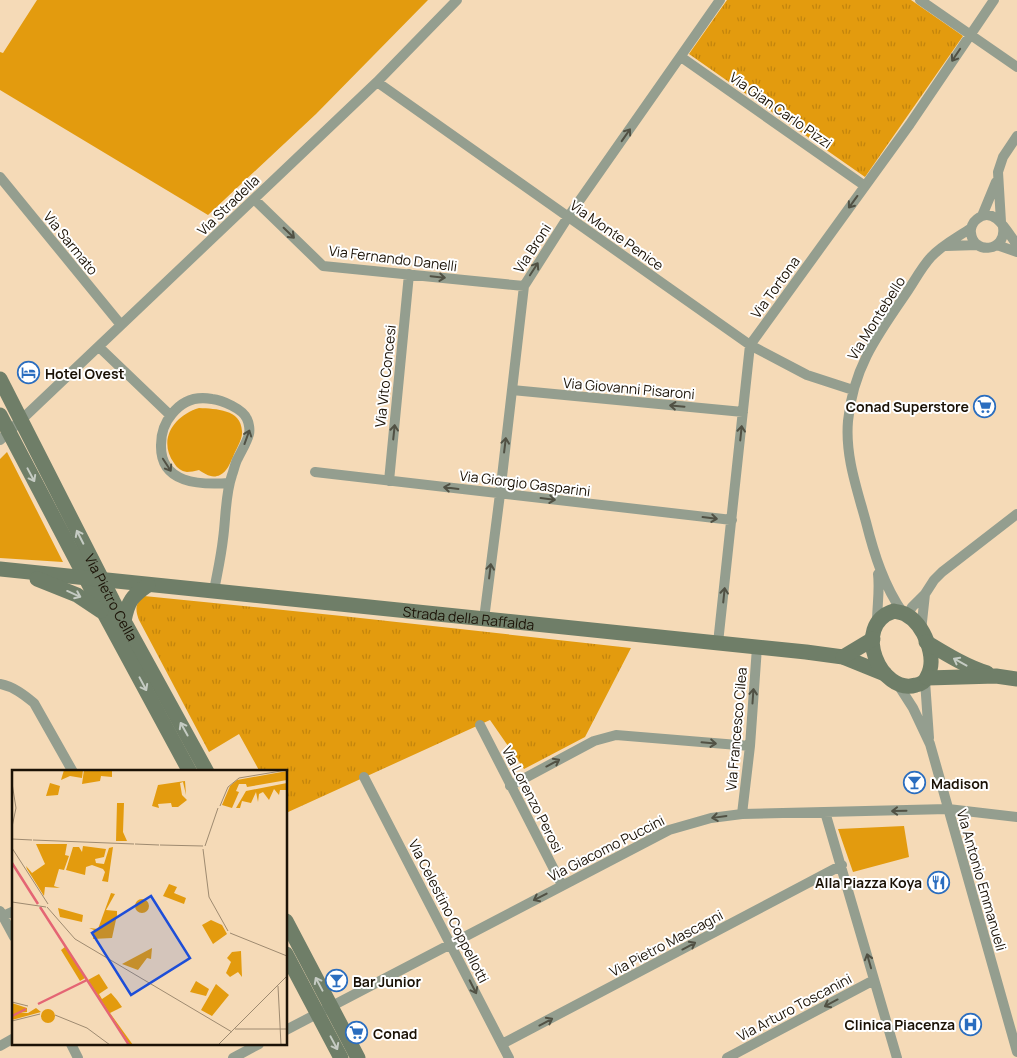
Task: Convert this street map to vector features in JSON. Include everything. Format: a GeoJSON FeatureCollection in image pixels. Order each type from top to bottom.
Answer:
{"type":"FeatureCollection","features":[{"type":"Feature","properties":{"kind":"street","name":"Via Stradella"},"geometry":{"type":"LineString","coordinates":[[11,430],[377,82],[457,0]]}},
{"type":"Feature","properties":{"kind":"street","name":"Via Broni"},"geometry":{"type":"LineString","coordinates":[[484,619],[524,286],[568,217],[720,0]]}},
{"type":"Feature","properties":{"kind":"street"},"geometry":{"type":"LineString","coordinates":[[920,0],[1017,67]]}},
{"type":"Feature","properties":{"kind":"street","name":"Via Tortona"},"geometry":{"type":"LineString","coordinates":[[718,643],[750,345],[910,124],[994,0]]}},
{"type":"Feature","properties":{"kind":"street","name":"Via Gian Carlo Pizzi"},"geometry":{"type":"LineString","coordinates":[[681,57],[865,186]]}},
{"type":"Feature","properties":{"kind":"street","name":"Via Monte Penice"},"geometry":{"type":"LineString","coordinates":[[377,82],[750,345],[807,375],[853,390]]}},
{"type":"Feature","properties":{"kind":"street"},"geometry":{"type":"LineString","coordinates":[[944,246],[978,245],[986,248],[1000,242],[1004,232],[997,179],[999,164],[1017,136]]}},
{"type":"Feature","properties":{"kind":"street","name":"Via Sarmato"},"geometry":{"type":"LineString","coordinates":[[0,178],[122,325]]}},
{"type":"Feature","properties":{"kind":"street"},"geometry":{"type":"LineString","coordinates":[[982,216],[997,179]]}},
{"type":"Feature","properties":{"kind":"street","name":"Via Fernando Danelli"},"geometry":{"type":"LineString","coordinates":[[254,199],[323,266],[524,286]]}},
{"type":"Feature","properties":{"kind":"street"},"geometry":{"type":"LineString","coordinates":[[978,245],[972,239],[971,228],[977,218],[992,216],[1002,224],[1017,245]]}},
{"type":"Feature","properties":{"kind":"street","name":"Via Montebello"},"geometry":{"type":"LineString","coordinates":[[905,614],[893,599],[877,560],[849,462],[848,423],[853,390],[860,369],[872,345],[930,258],[971,228]]}},
{"type":"Feature","properties":{"kind":"street"},"geometry":{"type":"LineString","coordinates":[[996,245],[1017,252]]}},
{"type":"Feature","properties":{"kind":"street","name":"Via Vito Concesi"},"geometry":{"type":"LineString","coordinates":[[389,481],[409,274]]}},
{"type":"Feature","properties":{"kind":"street"},"geometry":{"type":"LineString","coordinates":[[99,347],[170,415]]}},
{"type":"Feature","properties":{"kind":"street"},"geometry":{"type":"LineString","coordinates":[[0,379],[11,430]]}},
{"type":"Feature","properties":{"kind":"street","name":"Via Giovanni Pisaroni"},"geometry":{"type":"LineString","coordinates":[[512,390],[743,412]]}},
{"type":"Feature","properties":{"kind":"street"},"geometry":{"type":"LineString","coordinates":[[214,591],[223,542],[230,483],[237,460],[250,432],[247,419],[241,411],[215,399],[202,398],[190,400],[179,406],[170,415],[163,431],[161,455],[167,469],[186,481],[214,484],[230,483]]}},
{"type":"Feature","properties":{"kind":"street"},"geometry":{"type":"LineString","coordinates":[[0,415],[11,430]]}},
{"type":"Feature","properties":{"kind":"street","name":"Via Pietro Cella"},"geometry":{"type":"LineString","coordinates":[[11,430],[95,579],[124,621],[206,770]]}},
{"type":"Feature","properties":{"kind":"street","name":"Via Giorgio Gasparini"},"geometry":{"type":"LineString","coordinates":[[315,472],[732,520]]}},
{"type":"Feature","properties":{"kind":"street"},"geometry":{"type":"LineString","coordinates":[[891,679],[878,665],[876,660],[873,639],[874,627],[877,623],[886,614],[894,612],[905,614],[925,594],[942,572],[1017,514]]}},
{"type":"Feature","properties":{"kind":"street","name":"Via Montebello"},"geometry":{"type":"LineString","coordinates":[[877,560],[880,588],[877,623]]}},
{"type":"Feature","properties":{"kind":"street"},"geometry":{"type":"LineString","coordinates":[[6,570],[55,585],[87,600],[104,613]]}},
{"type":"Feature","properties":{"kind":"street","name":"Strada della Raffalda"},"geometry":{"type":"LineString","coordinates":[[6,570],[843,657],[910,687],[918,685],[926,679],[996,676]]}},
{"type":"Feature","properties":{"kind":"street","name":"Via Pietro Cella"},"geometry":{"type":"LineString","coordinates":[[95,579],[104,613],[189,770]]}},
{"type":"Feature","properties":{"kind":"street"},"geometry":{"type":"LineString","coordinates":[[124,621],[132,597],[148,584]]}},
{"type":"Feature","properties":{"kind":"street"},"geometry":{"type":"LineString","coordinates":[[925,594],[924,636],[931,657],[931,668],[926,679]]}},
{"type":"Feature","properties":{"kind":"street","name":"Strada della Raffalda"},"geometry":{"type":"LineString","coordinates":[[905,614],[918,626],[924,636],[971,668],[996,676],[1017,679]]}},
{"type":"Feature","properties":{"kind":"street"},"geometry":{"type":"LineString","coordinates":[[843,657],[873,639]]}},
{"type":"Feature","properties":{"kind":"street","name":"Via Francesco Cilea"},"geometry":{"type":"LineString","coordinates":[[742,814],[750,746],[757,647]]}},
{"type":"Feature","properties":{"kind":"street","name":"Via Antonio Emmanueli"},"geometry":{"type":"LineString","coordinates":[[891,679],[913,708],[930,744],[1017,1052]]}},
{"type":"Feature","properties":{"kind":"street","name":"Via Antonio Emmanueli"},"geometry":{"type":"LineString","coordinates":[[926,679],[930,744]]}},
{"type":"Feature","properties":{"kind":"street"},"geometry":{"type":"LineString","coordinates":[[0,684],[14,688],[34,703],[72,770]]}},
{"type":"Feature","properties":{"kind":"street","name":"Via Lorenzo Perosi"},"geometry":{"type":"LineString","coordinates":[[480,725],[562,885]]}},
{"type":"Feature","properties":{"kind":"street"},"geometry":{"type":"LineString","coordinates":[[510,786],[594,742],[616,735],[750,746]]}},
{"type":"Feature","properties":{"kind":"street","name":"Via Celestino Coppellotti"},"geometry":{"type":"LineString","coordinates":[[364,777],[509,1058]]}},
{"type":"Feature","properties":{"kind":"street","name":"Via Giacomo Puccini"},"geometry":{"type":"LineString","coordinates":[[288,1029],[668,830],[711,818],[742,814],[948,809],[1017,817]]}},
{"type":"Feature","properties":{"kind":"street"},"geometry":{"type":"LineString","coordinates":[[825,812],[897,1058]]}},
{"type":"Feature","properties":{"kind":"street","name":"Via Pietro Mascagni"},"geometry":{"type":"LineString","coordinates":[[502,1044],[842,865]]}},
{"type":"Feature","properties":{"kind":"street"},"geometry":{"type":"LineString","coordinates":[[1,914],[12,933]]}},
{"type":"Feature","properties":{"kind":"street"},"geometry":{"type":"LineString","coordinates":[[288,926],[324,1009],[341,1058]]}},
{"type":"Feature","properties":{"kind":"street"},"geometry":{"type":"LineString","coordinates":[[288,957],[358,1058]]}},
{"type":"Feature","properties":{"kind":"street","name":"Via Arturo Toscanini"},"geometry":{"type":"LineString","coordinates":[[727,1058],[874,980]]}},
{"type":"Feature","properties":{"kind":"street"},"geometry":{"type":"LineString","coordinates":[[0,1046],[12,1039]]}},
{"type":"Feature","properties":{"kind":"street"},"geometry":{"type":"LineString","coordinates":[[72,1046],[78,1058]]}},
{"type":"Feature","properties":{"kind":"street"},"geometry":{"type":"LineString","coordinates":[[233,1058],[255,1046]]}},
{"type":"Feature","properties":{"kind":"green space"},"geometry":{"type":"Polygon","coordinates":[[[37,0],[428,0],[316,114],[208,215],[0,90],[0,52],[3,53],[37,0]]]}},
{"type":"Feature","properties":{"kind":"green space"},"geometry":{"type":"Polygon","coordinates":[[[727,0],[911,0],[963,36],[865,177],[689,54],[727,0]]]}},
{"type":"Feature","properties":{"kind":"green space"},"geometry":{"type":"Polygon","coordinates":[[[199,408],[227,412],[237,418],[241,424],[242,434],[239,444],[226,470],[217,476],[209,476],[199,470],[183,471],[176,466],[169,454],[167,445],[171,429],[183,416],[199,408]]]}},
{"type":"Feature","properties":{"kind":"green space"},"geometry":{"type":"Polygon","coordinates":[[[7,452],[63,562],[0,558],[0,459],[7,452]]]}},
{"type":"Feature","properties":{"kind":"green space"},"geometry":{"type":"Polygon","coordinates":[[[144,596],[631,648],[585,737],[524,769],[490,720],[288,812],[288,770],[259,770],[239,734],[209,752],[139,620],[137,607],[139,601],[144,596]]]}},
{"type":"Feature","properties":{"kind":"green space"},"geometry":{"type":"Polygon","coordinates":[[[904,826],[909,857],[853,872],[838,829],[904,826]]]}},
{"type":"Feature","properties":{"kind":"place","name":"Hotel Ovest"},"geometry":{"type":"Point","coordinates":[29,373]}},
{"type":"Feature","properties":{"kind":"place","name":"Conad Superstore"},"geometry":{"type":"Point","coordinates":[985,406]}},
{"type":"Feature","properties":{"kind":"place","name":"Madison"},"geometry":{"type":"Point","coordinates":[915,783]}},
{"type":"Feature","properties":{"kind":"place","name":"Alla Piazza Koya"},"geometry":{"type":"Point","coordinates":[938,882]}},
{"type":"Feature","properties":{"kind":"place","name":"Bar Junior"},"geometry":{"type":"Point","coordinates":[337,981]}},
{"type":"Feature","properties":{"kind":"place","name":"Clinica Piacenza"},"geometry":{"type":"Point","coordinates":[971,1024]}},
{"type":"Feature","properties":{"kind":"place","name":"Conad"},"geometry":{"type":"Point","coordinates":[357,1033]}}]}
